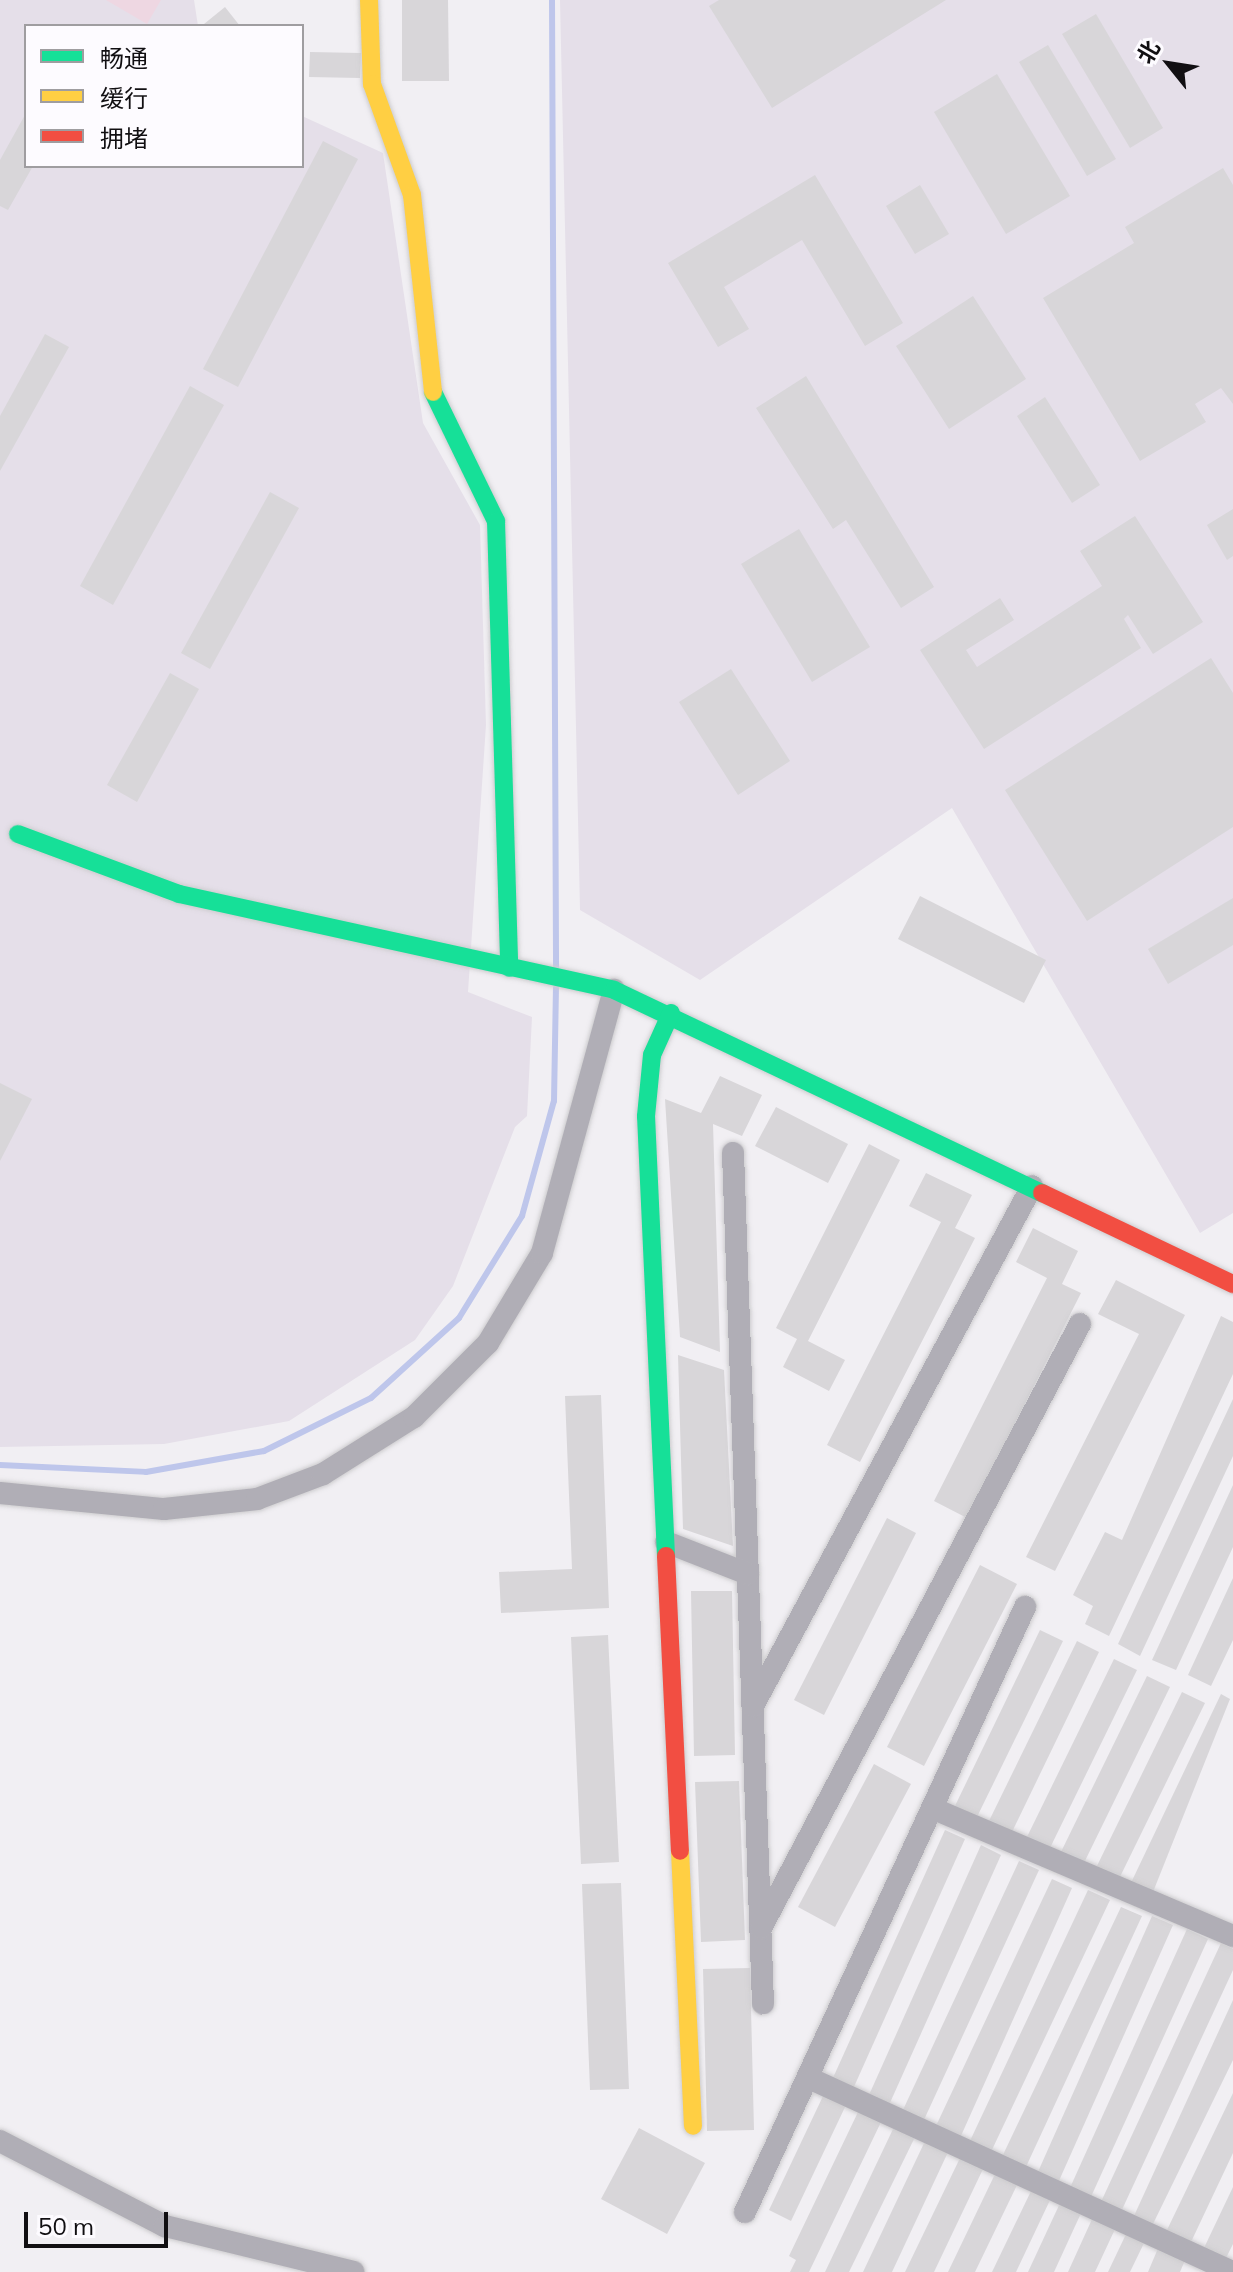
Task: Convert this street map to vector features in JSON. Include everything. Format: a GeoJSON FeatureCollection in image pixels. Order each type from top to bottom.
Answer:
{"type":"FeatureCollection","features":[{"type":"Feature","properties":{"kind":"street"},"geometry":{"type":"LineString","coordinates":[[369,0],[372,84],[412,195],[434,406],[457,437],[496,521],[509,968]]}},
{"type":"Feature","properties":{"kind":"street"},"geometry":{"type":"LineString","coordinates":[[18,834],[179,894],[614,990],[671,1013],[1233,1284]]}},
{"type":"Feature","properties":{"kind":"street"},"geometry":{"type":"LineString","coordinates":[[0,1493],[164,1509],[257,1499],[323,1474],[414,1417],[488,1343],[542,1253],[614,990]]}},
{"type":"Feature","properties":{"kind":"street"},"geometry":{"type":"LineString","coordinates":[[671,1013],[652,1055],[646,1116],[693,2126]]}},
{"type":"Feature","properties":{"kind":"street"},"geometry":{"type":"LineString","coordinates":[[733,1153],[763,2003]]}},
{"type":"Feature","properties":{"kind":"street"},"geometry":{"type":"LineString","coordinates":[[753,1707],[1032,1186]]}},
{"type":"Feature","properties":{"kind":"street"},"geometry":{"type":"LineString","coordinates":[[760,1930],[1080,1324]]}},
{"type":"Feature","properties":{"kind":"street"},"geometry":{"type":"LineString","coordinates":[[666,1542],[748,1574]]}},
{"type":"Feature","properties":{"kind":"street"},"geometry":{"type":"LineString","coordinates":[[745,2212],[1025,1607]]}},
{"type":"Feature","properties":{"kind":"street"},"geometry":{"type":"LineString","coordinates":[[934,1809],[1233,1936]]}},
{"type":"Feature","properties":{"kind":"street"},"geometry":{"type":"LineString","coordinates":[[809,2078],[1232,2272]]}},
{"type":"Feature","properties":{"kind":"street"},"geometry":{"type":"LineString","coordinates":[[0,2141],[165,2226],[353,2272]]}},
{"type":"Feature","properties":{"kind":"shaded area"},"geometry":{"type":"Polygon","coordinates":[[[0,0],[194,0],[198,24],[24,24],[24,168],[304,168],[304,117],[383,153],[423,423],[480,525],[486,725],[468,992],[532,1017],[527,1116],[515,1127],[453,1286],[415,1340],[289,1421],[164,1444],[0,1447],[0,0]]]}},
{"type":"Feature","properties":{"kind":"shaded area"},"geometry":{"type":"Polygon","coordinates":[[[106,0],[161,0],[147,24],[106,0]]]}},
{"type":"Feature","properties":{"kind":"shaded area"},"geometry":{"type":"Polygon","coordinates":[[[560,0],[1233,0],[1233,1213],[1200,1233],[952,808],[700,980],[580,910],[560,0]]]}},
{"type":"Feature","properties":{"kind":"building"},"geometry":{"type":"Polygon","coordinates":[[[402,0],[448,0],[449,81],[402,81],[402,0]]]}},
{"type":"Feature","properties":{"kind":"building"},"geometry":{"type":"Polygon","coordinates":[[[719,0],[946,0],[772,108],[709,6],[719,0]]]}},
{"type":"Feature","properties":{"kind":"building"},"geometry":{"type":"Polygon","coordinates":[[[225,7],[238,24],[204,24],[225,7]]]}},
{"type":"Feature","properties":{"kind":"building"},"geometry":{"type":"Polygon","coordinates":[[[1096,14],[1163,128],[1130,148],[1062,34],[1096,14]]]}},
{"type":"Feature","properties":{"kind":"building"},"geometry":{"type":"Polygon","coordinates":[[[1048,45],[1116,159],[1087,176],[1019,62],[1048,45]]]}},
{"type":"Feature","properties":{"kind":"building"},"geometry":{"type":"Polygon","coordinates":[[[310,52],[361,53],[360,78],[309,77],[310,52]]]}},
{"type":"Feature","properties":{"kind":"building"},"geometry":{"type":"Polygon","coordinates":[[[997,74],[1070,196],[1006,234],[934,112],[997,74]]]}},
{"type":"Feature","properties":{"kind":"building"},"geometry":{"type":"Polygon","coordinates":[[[24,117],[24,168],[32,168],[8,210],[0,206],[0,160],[24,117]]]}},
{"type":"Feature","properties":{"kind":"building"},"geometry":{"type":"Polygon","coordinates":[[[323,141],[358,159],[238,387],[203,369],[323,141]]]}},
{"type":"Feature","properties":{"kind":"building"},"geometry":{"type":"Polygon","coordinates":[[[1223,168],[1233,185],[1233,404],[1221,388],[1195,404],[1206,422],[1140,461],[1043,298],[1134,243],[1125,227],[1223,168]]]}},
{"type":"Feature","properties":{"kind":"building"},"geometry":{"type":"Polygon","coordinates":[[[815,175],[903,323],[865,346],[802,240],[724,287],[749,329],[718,347],[668,263],[815,175]]]}},
{"type":"Feature","properties":{"kind":"building"},"geometry":{"type":"Polygon","coordinates":[[[920,185],[949,234],[915,254],[886,206],[920,185]]]}},
{"type":"Feature","properties":{"kind":"building"},"geometry":{"type":"Polygon","coordinates":[[[973,296],[1026,379],[949,429],[896,346],[973,296]]]}},
{"type":"Feature","properties":{"kind":"building"},"geometry":{"type":"Polygon","coordinates":[[[45,334],[69,347],[0,471],[0,416],[45,334]]]}},
{"type":"Feature","properties":{"kind":"building"},"geometry":{"type":"Polygon","coordinates":[[[806,376],[934,587],[901,608],[846,520],[833,529],[756,408],[806,376]]]}},
{"type":"Feature","properties":{"kind":"building"},"geometry":{"type":"Polygon","coordinates":[[[190,386],[224,405],[113,605],[80,586],[190,386]]]}},
{"type":"Feature","properties":{"kind":"building"},"geometry":{"type":"Polygon","coordinates":[[[1045,397],[1100,485],[1072,503],[1017,416],[1045,397]]]}},
{"type":"Feature","properties":{"kind":"building"},"geometry":{"type":"Polygon","coordinates":[[[270,492],[299,508],[210,669],[181,653],[270,492]]]}},
{"type":"Feature","properties":{"kind":"building"},"geometry":{"type":"Polygon","coordinates":[[[1233,509],[1233,556],[1227,560],[1207,525],[1233,509]]]}},
{"type":"Feature","properties":{"kind":"building"},"geometry":{"type":"Polygon","coordinates":[[[1135,516],[1203,622],[1153,654],[1128,615],[1124,619],[1141,648],[984,749],[920,650],[1000,598],[1014,620],[966,650],[977,667],[1102,586],[1080,551],[1135,516]]]}},
{"type":"Feature","properties":{"kind":"building"},"geometry":{"type":"Polygon","coordinates":[[[799,529],[870,647],[812,682],[741,564],[799,529]]]}},
{"type":"Feature","properties":{"kind":"building"},"geometry":{"type":"Polygon","coordinates":[[[1211,658],[1233,693],[1233,827],[1087,921],[1005,790],[1211,658]]]}},
{"type":"Feature","properties":{"kind":"building"},"geometry":{"type":"Polygon","coordinates":[[[731,669],[790,761],[738,795],[679,702],[731,669]]]}},
{"type":"Feature","properties":{"kind":"building"},"geometry":{"type":"Polygon","coordinates":[[[170,673],[199,689],[137,802],[107,785],[170,673]]]}},
{"type":"Feature","properties":{"kind":"building"},"geometry":{"type":"Polygon","coordinates":[[[920,896],[1046,960],[1024,1003],[898,939],[920,896]]]}},
{"type":"Feature","properties":{"kind":"building"},"geometry":{"type":"Polygon","coordinates":[[[1233,898],[1233,945],[1168,984],[1148,949],[1233,898]]]}},
{"type":"Feature","properties":{"kind":"building"},"geometry":{"type":"Polygon","coordinates":[[[720,1076],[762,1095],[742,1136],[713,1124],[720,1352],[680,1337],[665,1099],[701,1113],[720,1076]]]}},
{"type":"Feature","properties":{"kind":"building"},"geometry":{"type":"Polygon","coordinates":[[[0,1083],[32,1099],[0,1161],[0,1083]]]}},
{"type":"Feature","properties":{"kind":"building"},"geometry":{"type":"Polygon","coordinates":[[[776,1107],[848,1144],[828,1183],[755,1146],[776,1107]]]}},
{"type":"Feature","properties":{"kind":"building"},"geometry":{"type":"Polygon","coordinates":[[[869,1144],[900,1160],[808,1341],[845,1360],[829,1391],[783,1367],[797,1339],[776,1328],[869,1144]]]}},
{"type":"Feature","properties":{"kind":"building"},"geometry":{"type":"Polygon","coordinates":[[[926,1173],[972,1195],[955,1228],[975,1238],[860,1462],[827,1445],[941,1222],[909,1206],[926,1173]]]}},
{"type":"Feature","properties":{"kind":"building"},"geometry":{"type":"Polygon","coordinates":[[[1033,1228],[1078,1251],[1062,1284],[1081,1293],[967,1518],[934,1501],[1047,1278],[1016,1262],[1033,1228]]]}},
{"type":"Feature","properties":{"kind":"building"},"geometry":{"type":"Polygon","coordinates":[[[1116,1280],[1185,1315],[1055,1571],[1026,1557],[1139,1334],[1098,1314],[1116,1280]]]}},
{"type":"Feature","properties":{"kind":"building"},"geometry":{"type":"Polygon","coordinates":[[[1221,1316],[1233,1322],[1233,1374],[1109,1636],[1085,1624],[1093,1606],[1073,1595],[1105,1532],[1122,1540],[1221,1316]]]}},
{"type":"Feature","properties":{"kind":"building"},"geometry":{"type":"Polygon","coordinates":[[[678,1355],[724,1370],[733,1546],[683,1529],[678,1355]]]}},
{"type":"Feature","properties":{"kind":"building"},"geometry":{"type":"Polygon","coordinates":[[[601,1395],[609,1608],[501,1613],[499,1572],[572,1569],[565,1396],[601,1395]]]}},
{"type":"Feature","properties":{"kind":"building"},"geometry":{"type":"Polygon","coordinates":[[[1233,1399],[1233,1456],[1140,1656],[1118,1644],[1233,1399]]]}},
{"type":"Feature","properties":{"kind":"building"},"geometry":{"type":"Polygon","coordinates":[[[1233,1485],[1233,1547],[1176,1670],[1152,1660],[1233,1485]]]}},
{"type":"Feature","properties":{"kind":"building"},"geometry":{"type":"Polygon","coordinates":[[[887,1518],[916,1533],[824,1715],[794,1700],[887,1518]]]}},
{"type":"Feature","properties":{"kind":"building"},"geometry":{"type":"Polygon","coordinates":[[[980,1565],[1017,1584],[924,1766],[887,1747],[980,1565]]]}},
{"type":"Feature","properties":{"kind":"building"},"geometry":{"type":"Polygon","coordinates":[[[1233,1578],[1233,1640],[1211,1686],[1188,1675],[1233,1578]]]}},
{"type":"Feature","properties":{"kind":"building"},"geometry":{"type":"Polygon","coordinates":[[[691,1591],[732,1591],[735,1755],[694,1756],[691,1591]]]}},
{"type":"Feature","properties":{"kind":"building"},"geometry":{"type":"Polygon","coordinates":[[[1040,1630],[1063,1641],[975,1821],[953,1810],[1040,1630]]]}},
{"type":"Feature","properties":{"kind":"building"},"geometry":{"type":"Polygon","coordinates":[[[608,1635],[619,1862],[581,1864],[571,1637],[608,1635]]]}},
{"type":"Feature","properties":{"kind":"building"},"geometry":{"type":"Polygon","coordinates":[[[1077,1641],[1099,1652],[1012,1832],[989,1821],[1077,1641]]]}},
{"type":"Feature","properties":{"kind":"building"},"geometry":{"type":"Polygon","coordinates":[[[1114,1659],[1137,1670],[1049,1850],[1026,1839],[1114,1659]]]}},
{"type":"Feature","properties":{"kind":"building"},"geometry":{"type":"Polygon","coordinates":[[[1147,1676],[1170,1687],[1082,1867],[1059,1856],[1147,1676]]]}},
{"type":"Feature","properties":{"kind":"building"},"geometry":{"type":"Polygon","coordinates":[[[1182,1692],[1205,1703],[1117,1883],[1094,1872],[1182,1692]]]}},
{"type":"Feature","properties":{"kind":"building"},"geometry":{"type":"Polygon","coordinates":[[[1221,1694],[1230,1699],[1151,1897],[1129,1887],[1221,1694]]]}},
{"type":"Feature","properties":{"kind":"building"},"geometry":{"type":"Polygon","coordinates":[[[874,1764],[911,1784],[835,1927],[798,1907],[874,1764]]]}},
{"type":"Feature","properties":{"kind":"building"},"geometry":{"type":"Polygon","coordinates":[[[739,1781],[745,1940],[701,1942],[695,1782],[739,1781]]]}},
{"type":"Feature","properties":{"kind":"building"},"geometry":{"type":"Polygon","coordinates":[[[945,1830],[965,1839],[853,2089],[832,2080],[945,1830]]]}},
{"type":"Feature","properties":{"kind":"building"},"geometry":{"type":"Polygon","coordinates":[[[981,1845],[1001,1855],[889,2105],[869,2095],[981,1845]]]}},
{"type":"Feature","properties":{"kind":"building"},"geometry":{"type":"Polygon","coordinates":[[[1019,1861],[1039,1870],[923,2122],[902,2112],[1019,1861]]]}},
{"type":"Feature","properties":{"kind":"building"},"geometry":{"type":"Polygon","coordinates":[[[1052,1879],[1072,1888],[960,2138],[935,2128],[1052,1879]]]}},
{"type":"Feature","properties":{"kind":"building"},"geometry":{"type":"Polygon","coordinates":[[[621,1883],[629,2089],[590,2090],[582,1884],[621,1883]]]}},
{"type":"Feature","properties":{"kind":"building"},"geometry":{"type":"Polygon","coordinates":[[[1088,1890],[1110,1900],[990,2154],[969,2143],[1088,1890]]]}},
{"type":"Feature","properties":{"kind":"building"},"geometry":{"type":"Polygon","coordinates":[[[1121,1907],[1142,1916],[1025,2169],[1001,2159],[1121,1907]]]}},
{"type":"Feature","properties":{"kind":"building"},"geometry":{"type":"Polygon","coordinates":[[[1152,1916],[1173,1925],[1058,2183],[1037,2174],[1152,1916]]]}},
{"type":"Feature","properties":{"kind":"building"},"geometry":{"type":"Polygon","coordinates":[[[1187,1929],[1208,1939],[1090,2199],[1069,2190],[1187,1929]]]}},
{"type":"Feature","properties":{"kind":"building"},"geometry":{"type":"Polygon","coordinates":[[[1221,1943],[1233,1949],[1233,1970],[1120,2214],[1100,2204],[1221,1943]]]}},
{"type":"Feature","properties":{"kind":"building"},"geometry":{"type":"Polygon","coordinates":[[[750,1968],[754,2130],[707,2131],[703,1969],[750,1968]]]}},
{"type":"Feature","properties":{"kind":"building"},"geometry":{"type":"Polygon","coordinates":[[[1233,2000],[1233,2060],[1152,2226],[1133,2218],[1233,2000]]]}},
{"type":"Feature","properties":{"kind":"building"},"geometry":{"type":"Polygon","coordinates":[[[1233,2093],[1233,2153],[1191,2242],[1166,2232],[1233,2093]]]}},
{"type":"Feature","properties":{"kind":"building"},"geometry":{"type":"Polygon","coordinates":[[[824,2094],[846,2105],[791,2221],[769,2210],[824,2094]]]}},
{"type":"Feature","properties":{"kind":"building"},"geometry":{"type":"Polygon","coordinates":[[[859,2110],[882,2120],[809,2272],[790,2272],[796,2260],[789,2256],[859,2110]]]}},
{"type":"Feature","properties":{"kind":"building"},"geometry":{"type":"Polygon","coordinates":[[[894,2127],[915,2137],[849,2272],[825,2272],[894,2127]]]}},
{"type":"Feature","properties":{"kind":"building"},"geometry":{"type":"Polygon","coordinates":[[[639,2128],[705,2163],[667,2234],[601,2199],[639,2128]]]}},
{"type":"Feature","properties":{"kind":"building"},"geometry":{"type":"Polygon","coordinates":[[[926,2139],[949,2150],[892,2272],[863,2272],[926,2139]]]}},
{"type":"Feature","properties":{"kind":"building"},"geometry":{"type":"Polygon","coordinates":[[[960,2158],[983,2169],[934,2272],[905,2272],[960,2158]]]}},
{"type":"Feature","properties":{"kind":"building"},"geometry":{"type":"Polygon","coordinates":[[[996,2172],[1018,2183],[975,2272],[948,2272],[996,2172]]]}},
{"type":"Feature","properties":{"kind":"building"},"geometry":{"type":"Polygon","coordinates":[[[1233,2187],[1233,2244],[1226,2258],[1203,2250],[1233,2187]]]}},
{"type":"Feature","properties":{"kind":"building"},"geometry":{"type":"Polygon","coordinates":[[[1032,2189],[1051,2198],[1016,2272],[992,2272],[1032,2189]]]}},
{"type":"Feature","properties":{"kind":"building"},"geometry":{"type":"Polygon","coordinates":[[[1061,2201],[1082,2211],[1054,2272],[1028,2272],[1061,2201]]]}},
{"type":"Feature","properties":{"kind":"building"},"geometry":{"type":"Polygon","coordinates":[[[1093,2217],[1116,2227],[1095,2272],[1068,2272],[1093,2217]]]}},
{"type":"Feature","properties":{"kind":"building"},"geometry":{"type":"Polygon","coordinates":[[[1127,2232],[1145,2241],[1130,2272],[1108,2272],[1127,2232]]]}},
{"type":"Feature","properties":{"kind":"building"},"geometry":{"type":"Polygon","coordinates":[[[1159,2246],[1186,2258],[1180,2272],[1148,2272],[1159,2246]]]}},
{"type":"Feature","properties":{"kind":"waterway"},"geometry":{"type":"LineString","coordinates":[[552,0],[556,969]]}},
{"type":"Feature","properties":{"kind":"waterway"},"geometry":{"type":"LineString","coordinates":[[0,1465],[146,1472],[264,1451],[371,1398],[459,1318],[522,1216],[554,1101],[556,988]]}},
{"type":"Feature","properties":{"kind":"traffic: fast"},"geometry":{"type":"LineString","coordinates":[[433,392],[496,521],[509,968]]}},
{"type":"Feature","properties":{"kind":"traffic: fast"},"geometry":{"type":"LineString","coordinates":[[18,834],[179,894],[614,990],[1042,1193]]}},
{"type":"Feature","properties":{"kind":"traffic: fast"},"geometry":{"type":"LineString","coordinates":[[666,1556],[646,1116],[652,1055],[671,1013]]}},
{"type":"Feature","properties":{"kind":"traffic: slow"},"geometry":{"type":"LineString","coordinates":[[369,0],[372,84],[412,195],[433,392]]}},
{"type":"Feature","properties":{"kind":"traffic: slow"},"geometry":{"type":"LineString","coordinates":[[680,1851],[693,2126]]}},
{"type":"Feature","properties":{"kind":"traffic: jam"},"geometry":{"type":"LineString","coordinates":[[1042,1193],[1233,1284]]}},
{"type":"Feature","properties":{"kind":"traffic: jam"},"geometry":{"type":"LineString","coordinates":[[666,1556],[680,1851]]}}]}
